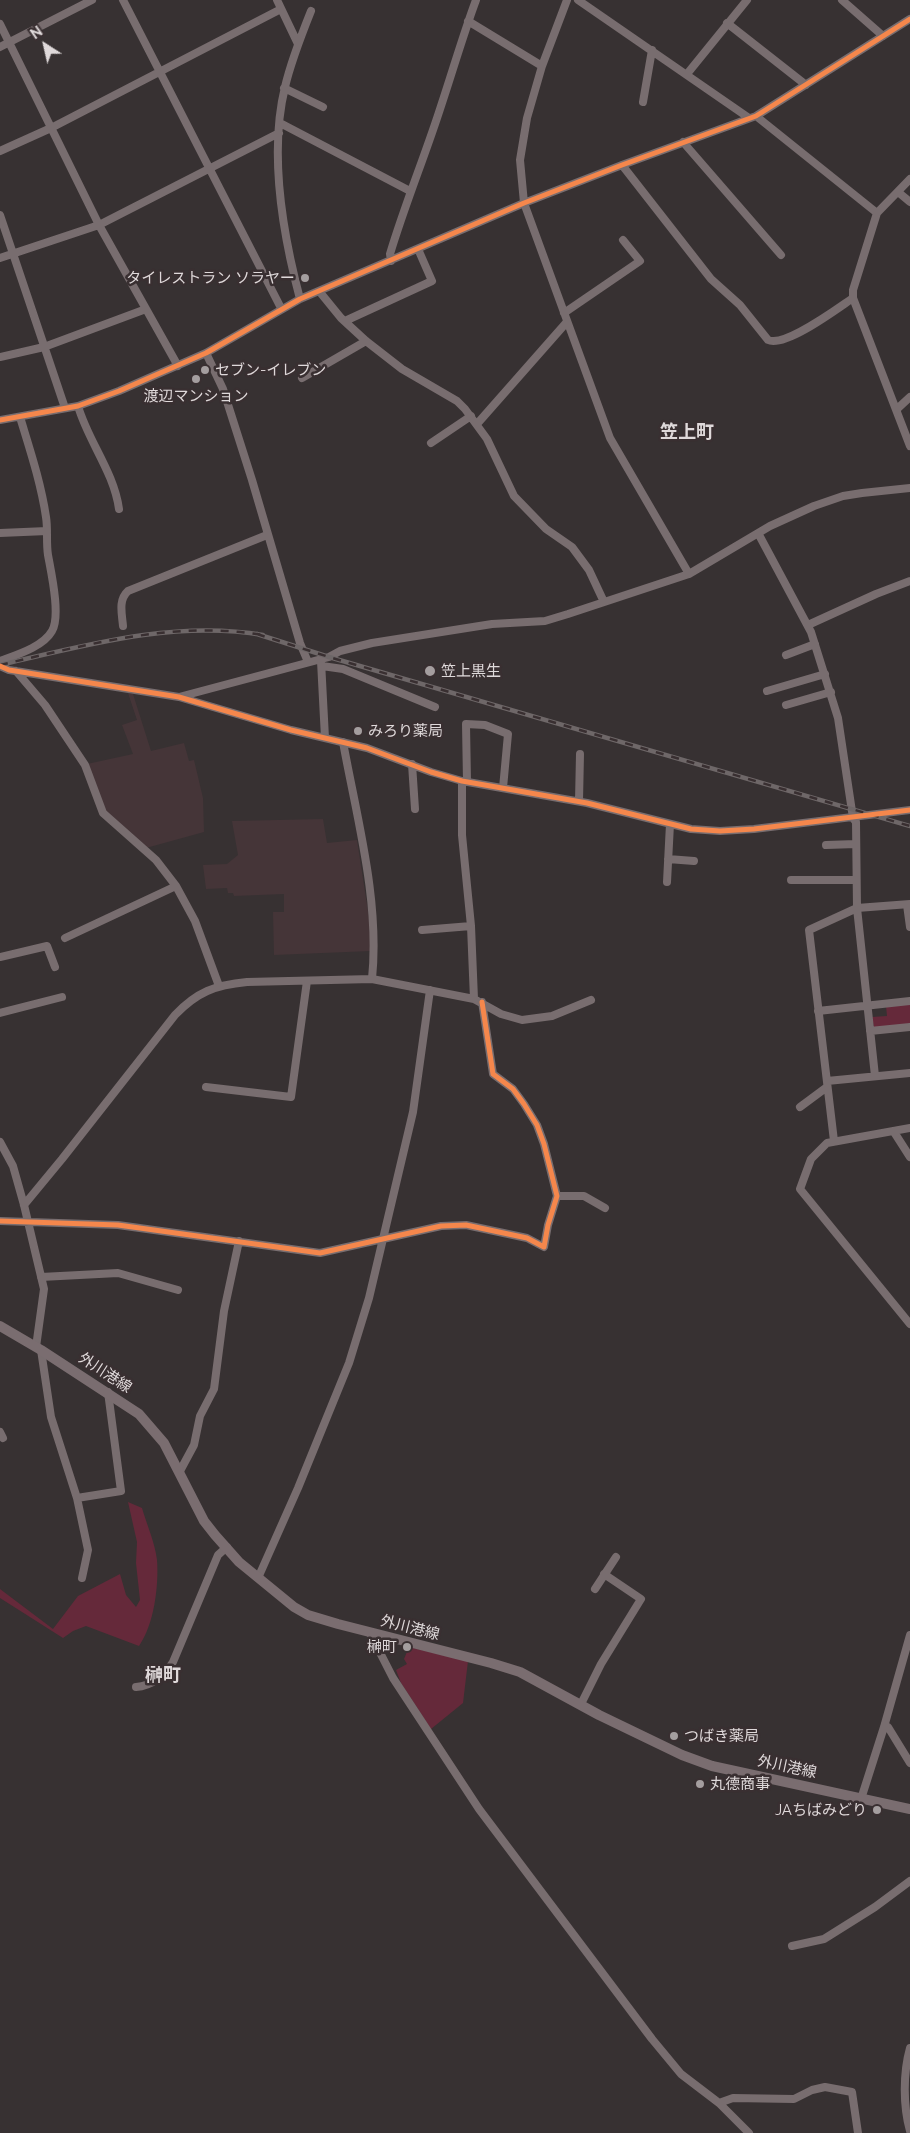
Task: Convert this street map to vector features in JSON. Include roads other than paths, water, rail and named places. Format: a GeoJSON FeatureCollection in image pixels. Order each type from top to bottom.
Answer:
{"type":"FeatureCollection","features":[{"type":"Feature","properties":{"kind":"main road","name":"外川港線"},"geometry":{"type":"LineString","coordinates":[[0,1326],[108,1392],[139,1414],[164,1443],[204,1521],[239,1562],[294,1607],[308,1615],[520,1672],[682,1755],[712,1766],[910,1809]]}},
{"type":"Feature","properties":{"kind":"street"},"geometry":{"type":"LineString","coordinates":[[0,47],[92,0]]}},
{"type":"Feature","properties":{"kind":"street"},"geometry":{"type":"LineString","coordinates":[[124,0],[159,73],[281,308]]}},
{"type":"Feature","properties":{"kind":"street"},"geometry":{"type":"LineString","coordinates":[[277,0],[298,44]]}},
{"type":"Feature","properties":{"kind":"street"},"geometry":{"type":"LineString","coordinates":[[391,261],[390,254],[410,191],[442,105],[475,0]]}},
{"type":"Feature","properties":{"kind":"street"},"geometry":{"type":"LineString","coordinates":[[567,0],[542,66],[527,118],[520,160],[524,204],[566,323],[610,438],[689,574]]}},
{"type":"Feature","properties":{"kind":"street"},"geometry":{"type":"LineString","coordinates":[[578,0],[752,117],[877,213]]}},
{"type":"Feature","properties":{"kind":"street"},"geometry":{"type":"LineString","coordinates":[[687,74],[747,0]]}},
{"type":"Feature","properties":{"kind":"street"},"geometry":{"type":"LineString","coordinates":[[842,0],[883,36]]}},
{"type":"Feature","properties":{"kind":"street"},"geometry":{"type":"LineString","coordinates":[[0,150],[51,128],[281,9]]}},
{"type":"Feature","properties":{"kind":"street"},"geometry":{"type":"LineString","coordinates":[[300,299],[288,255],[281,199],[278,133],[284,88],[311,11]]}},
{"type":"Feature","properties":{"kind":"street"},"geometry":{"type":"LineString","coordinates":[[0,420],[78,406],[97,400],[206,353],[281,308],[300,299],[524,204],[752,117],[910,20]]}},
{"type":"Feature","properties":{"kind":"street"},"geometry":{"type":"LineString","coordinates":[[468,21],[542,66]]}},
{"type":"Feature","properties":{"kind":"street"},"geometry":{"type":"LineString","coordinates":[[727,23],[806,85]]}},
{"type":"Feature","properties":{"kind":"street"},"geometry":{"type":"LineString","coordinates":[[0,24],[99,225],[178,366]]}},
{"type":"Feature","properties":{"kind":"street"},"geometry":{"type":"LineString","coordinates":[[644,102],[652,50]]}},
{"type":"Feature","properties":{"kind":"street"},"geometry":{"type":"LineString","coordinates":[[284,88],[322,107]]}},
{"type":"Feature","properties":{"kind":"street"},"geometry":{"type":"LineString","coordinates":[[280,123],[410,191]]}},
{"type":"Feature","properties":{"kind":"street"},"geometry":{"type":"LineString","coordinates":[[0,258],[99,225],[278,133]]}},
{"type":"Feature","properties":{"kind":"street"},"geometry":{"type":"LineString","coordinates":[[684,142],[781,255]]}},
{"type":"Feature","properties":{"kind":"street"},"geometry":{"type":"LineString","coordinates":[[622,165],[711,279],[740,306],[768,340],[778,342],[814,324],[853,298]]}},
{"type":"Feature","properties":{"kind":"street"},"geometry":{"type":"LineString","coordinates":[[910,179],[877,213],[854,284],[853,298],[910,446]]}},
{"type":"Feature","properties":{"kind":"street"},"geometry":{"type":"LineString","coordinates":[[898,192],[910,202]]}},
{"type":"Feature","properties":{"kind":"street"},"geometry":{"type":"LineString","coordinates":[[0,215],[65,408]]}},
{"type":"Feature","properties":{"kind":"street"},"geometry":{"type":"LineString","coordinates":[[564,313],[640,261],[623,240]]}},
{"type":"Feature","properties":{"kind":"street"},"geometry":{"type":"LineString","coordinates":[[346,322],[432,281],[418,249]]}},
{"type":"Feature","properties":{"kind":"street"},"geometry":{"type":"LineString","coordinates":[[319,291],[346,322],[366,341],[402,369],[457,401],[471,416],[487,439],[514,496],[546,529],[572,547],[589,570],[604,602]]}},
{"type":"Feature","properties":{"kind":"street"},"geometry":{"type":"LineString","coordinates":[[0,357],[44,347],[146,310]]}},
{"type":"Feature","properties":{"kind":"street"},"geometry":{"type":"LineString","coordinates":[[477,424],[566,323]]}},
{"type":"Feature","properties":{"kind":"street"},"geometry":{"type":"LineString","coordinates":[[302,378],[366,341]]}},
{"type":"Feature","properties":{"kind":"street"},"geometry":{"type":"LineString","coordinates":[[206,353],[223,389],[300,643],[308,662]]}},
{"type":"Feature","properties":{"kind":"street"},"geometry":{"type":"LineString","coordinates":[[897,409],[910,397]]}},
{"type":"Feature","properties":{"kind":"street"},"geometry":{"type":"LineString","coordinates":[[78,406],[82,421],[115,494],[119,509]]}},
{"type":"Feature","properties":{"kind":"street"},"geometry":{"type":"LineString","coordinates":[[431,443],[471,416]]}},
{"type":"Feature","properties":{"kind":"street"},"geometry":{"type":"LineString","coordinates":[[0,661],[32,647],[48,637],[54,628],[55,596],[48,552],[47,519],[20,417]]}},
{"type":"Feature","properties":{"kind":"street"},"geometry":{"type":"LineString","coordinates":[[321,662],[340,650],[438,631],[492,624],[544,621],[689,574],[758,533],[814,506],[843,496],[880,490],[910,488]]}},
{"type":"Feature","properties":{"kind":"street"},"geometry":{"type":"LineString","coordinates":[[0,533],[47,531]]}},
{"type":"Feature","properties":{"kind":"street"},"geometry":{"type":"LineString","coordinates":[[758,533],[808,625],[838,718],[853,818],[856,822],[857,908],[875,1076]]}},
{"type":"Feature","properties":{"kind":"street"},"geometry":{"type":"LineString","coordinates":[[123,626],[121,602],[124,594],[128,591],[267,535]]}},
{"type":"Feature","properties":{"kind":"street"},"geometry":{"type":"LineString","coordinates":[[808,625],[876,594],[910,581]]}},
{"type":"Feature","properties":{"kind":"street"},"geometry":{"type":"LineString","coordinates":[[786,655],[815,644]]}},
{"type":"Feature","properties":{"kind":"street"},"geometry":{"type":"LineString","coordinates":[[179,697],[308,662],[321,662],[435,707]]}},
{"type":"Feature","properties":{"kind":"street"},"geometry":{"type":"LineString","coordinates":[[321,662],[325,738]]}},
{"type":"Feature","properties":{"kind":"street"},"geometry":{"type":"LineString","coordinates":[[0,666],[16,671],[179,697],[367,748],[464,781],[579,801],[691,829],[720,831],[853,818],[910,810]]}},
{"type":"Feature","properties":{"kind":"street"},"geometry":{"type":"LineString","coordinates":[[16,671],[45,705],[85,765],[103,813],[156,860],[176,886],[195,921],[219,986]]}},
{"type":"Feature","properties":{"kind":"street"},"geometry":{"type":"LineString","coordinates":[[767,691],[825,674]]}},
{"type":"Feature","properties":{"kind":"street"},"geometry":{"type":"LineString","coordinates":[[786,705],[831,692]]}},
{"type":"Feature","properties":{"kind":"street"},"geometry":{"type":"LineString","coordinates":[[474,999],[471,926],[462,835],[466,724],[485,725],[508,734],[504,788]]}},
{"type":"Feature","properties":{"kind":"street"},"geometry":{"type":"LineString","coordinates":[[343,742],[369,886],[375,950],[372,980]]}},
{"type":"Feature","properties":{"kind":"street"},"geometry":{"type":"LineString","coordinates":[[579,801],[580,754]]}},
{"type":"Feature","properties":{"kind":"street"},"geometry":{"type":"LineString","coordinates":[[412,764],[415,809]]}},
{"type":"Feature","properties":{"kind":"street"},"geometry":{"type":"LineString","coordinates":[[667,882],[670,824]]}},
{"type":"Feature","properties":{"kind":"street"},"geometry":{"type":"LineString","coordinates":[[826,845],[856,844]]}},
{"type":"Feature","properties":{"kind":"street"},"geometry":{"type":"LineString","coordinates":[[668,859],[694,861]]}},
{"type":"Feature","properties":{"kind":"street"},"geometry":{"type":"LineString","coordinates":[[791,880],[856,880]]}},
{"type":"Feature","properties":{"kind":"street"},"geometry":{"type":"LineString","coordinates":[[65,938],[176,886]]}},
{"type":"Feature","properties":{"kind":"street"},"geometry":{"type":"LineString","coordinates":[[834,1141],[809,930],[857,908],[909,905],[910,928]]}},
{"type":"Feature","properties":{"kind":"street"},"geometry":{"type":"LineString","coordinates":[[422,930],[471,926]]}},
{"type":"Feature","properties":{"kind":"street"},"geometry":{"type":"LineString","coordinates":[[0,957],[48,946],[55,967]]}},
{"type":"Feature","properties":{"kind":"street"},"geometry":{"type":"LineString","coordinates":[[24,1205],[62,1160],[175,1015],[196,996],[207,989],[247,982],[372,980],[474,999],[501,1014],[522,1020],[552,1016],[591,1000]]}},
{"type":"Feature","properties":{"kind":"street"},"geometry":{"type":"LineString","coordinates":[[206,1087],[291,1097],[307,981]]}},
{"type":"Feature","properties":{"kind":"street"},"geometry":{"type":"LineString","coordinates":[[258,1578],[298,1488],[349,1363],[369,1298],[413,1112],[430,990]]}},
{"type":"Feature","properties":{"kind":"street"},"geometry":{"type":"LineString","coordinates":[[0,1013],[62,997]]}},
{"type":"Feature","properties":{"kind":"street"},"geometry":{"type":"LineString","coordinates":[[818,1011],[910,1001]]}},
{"type":"Feature","properties":{"kind":"street"},"geometry":{"type":"LineString","coordinates":[[0,1221],[64,1225],[118,1225],[320,1253],[440,1226],[466,1225],[527,1238],[544,1247],[548,1225],[557,1196],[537,1125],[513,1089],[493,1074],[482,1002]]}},
{"type":"Feature","properties":{"kind":"street"},"geometry":{"type":"LineString","coordinates":[[870,1031],[910,1027]]}},
{"type":"Feature","properties":{"kind":"street"},"geometry":{"type":"LineString","coordinates":[[800,1107],[827,1084],[875,1076],[910,1073]]}},
{"type":"Feature","properties":{"kind":"street"},"geometry":{"type":"LineString","coordinates":[[910,1128],[859,1139],[834,1141],[818,1150],[811,1159],[800,1189],[910,1324]]}},
{"type":"Feature","properties":{"kind":"street"},"geometry":{"type":"LineString","coordinates":[[894,1132],[910,1157]]}},
{"type":"Feature","properties":{"kind":"street"},"geometry":{"type":"LineString","coordinates":[[0,1142],[13,1166],[44,1289],[38,1348],[51,1417],[77,1498],[88,1550],[82,1578]]}},
{"type":"Feature","properties":{"kind":"street"},"geometry":{"type":"LineString","coordinates":[[557,1196],[584,1196],[605,1208]]}},
{"type":"Feature","properties":{"kind":"street"},"geometry":{"type":"LineString","coordinates":[[180,1471],[194,1445],[200,1416],[214,1389],[224,1311],[239,1241]]}},
{"type":"Feature","properties":{"kind":"street"},"geometry":{"type":"LineString","coordinates":[[41,1277],[118,1272],[178,1290]]}},
{"type":"Feature","properties":{"kind":"street"},"geometry":{"type":"LineString","coordinates":[[77,1498],[121,1491],[108,1392]]}},
{"type":"Feature","properties":{"kind":"street"},"geometry":{"type":"LineString","coordinates":[[136,1687],[143,1687],[168,1671],[174,1662],[218,1555],[227,1547]]}},
{"type":"Feature","properties":{"kind":"street"},"geometry":{"type":"LineString","coordinates":[[594,1589],[616,1557]]}},
{"type":"Feature","properties":{"kind":"street"},"geometry":{"type":"LineString","coordinates":[[581,1704],[601,1664],[641,1599],[604,1574]]}},
{"type":"Feature","properties":{"kind":"street"},"geometry":{"type":"LineString","coordinates":[[370,1633],[392,1678],[480,1809],[652,2039],[681,2074],[719,2103],[749,2133]]}},
{"type":"Feature","properties":{"kind":"street"},"geometry":{"type":"LineString","coordinates":[[861,1799],[910,1635]]}},
{"type":"Feature","properties":{"kind":"street"},"geometry":{"type":"LineString","coordinates":[[884,1727],[888,1728],[910,1763]]}},
{"type":"Feature","properties":{"kind":"street"},"geometry":{"type":"LineString","coordinates":[[792,1946],[824,1939],[875,1907],[910,1881]]}},
{"type":"Feature","properties":{"kind":"street"},"geometry":{"type":"LineString","coordinates":[[910,2048],[906,2081],[906,2110],[910,2131]]}},
{"type":"Feature","properties":{"kind":"street"},"geometry":{"type":"LineString","coordinates":[[719,2103],[733,2098],[794,2099],[812,2090],[825,2087],[852,2092],[858,2133]]}},
{"type":"Feature","properties":{"kind":"railway"},"geometry":{"type":"LineString","coordinates":[[0,665],[98,643],[164,633],[230,631],[263,635]]}},
{"type":"Feature","properties":{"kind":"railway"},"geometry":{"type":"LineString","coordinates":[[257,634],[329,657],[910,826]]}},
{"type":"Feature","properties":{"kind":"place","name":"タイレストラン ソラヤー"},"geometry":{"type":"Point","coordinates":[305,278]}},
{"type":"Feature","properties":{"kind":"place","name":"セブン-イレブン"},"geometry":{"type":"Point","coordinates":[205,370]}},
{"type":"Feature","properties":{"kind":"place","name":"渡辺マンション"},"geometry":{"type":"Point","coordinates":[196,379]}},
{"type":"Feature","properties":{"kind":"place","name":"笠上黒生"},"geometry":{"type":"Point","coordinates":[430,671]}},
{"type":"Feature","properties":{"kind":"place","name":"みろり薬局"},"geometry":{"type":"Point","coordinates":[358,731]}},
{"type":"Feature","properties":{"kind":"place","name":"榊町"},"geometry":{"type":"Point","coordinates":[407,1647]}},
{"type":"Feature","properties":{"kind":"place","name":"つばき薬局"},"geometry":{"type":"Point","coordinates":[674,1736]}},
{"type":"Feature","properties":{"kind":"place","name":"丸德商事"},"geometry":{"type":"Point","coordinates":[700,1784]}},
{"type":"Feature","properties":{"kind":"place","name":"JAちばみどり"},"geometry":{"type":"Point","coordinates":[877,1810]}},
{"type":"Feature","properties":{"kind":"district","name":"笠上町"},"geometry":{"type":"Point","coordinates":[687,433]}},
{"type":"Feature","properties":{"kind":"district","name":"榊町"},"geometry":{"type":"Point","coordinates":[163,1676]}}]}
